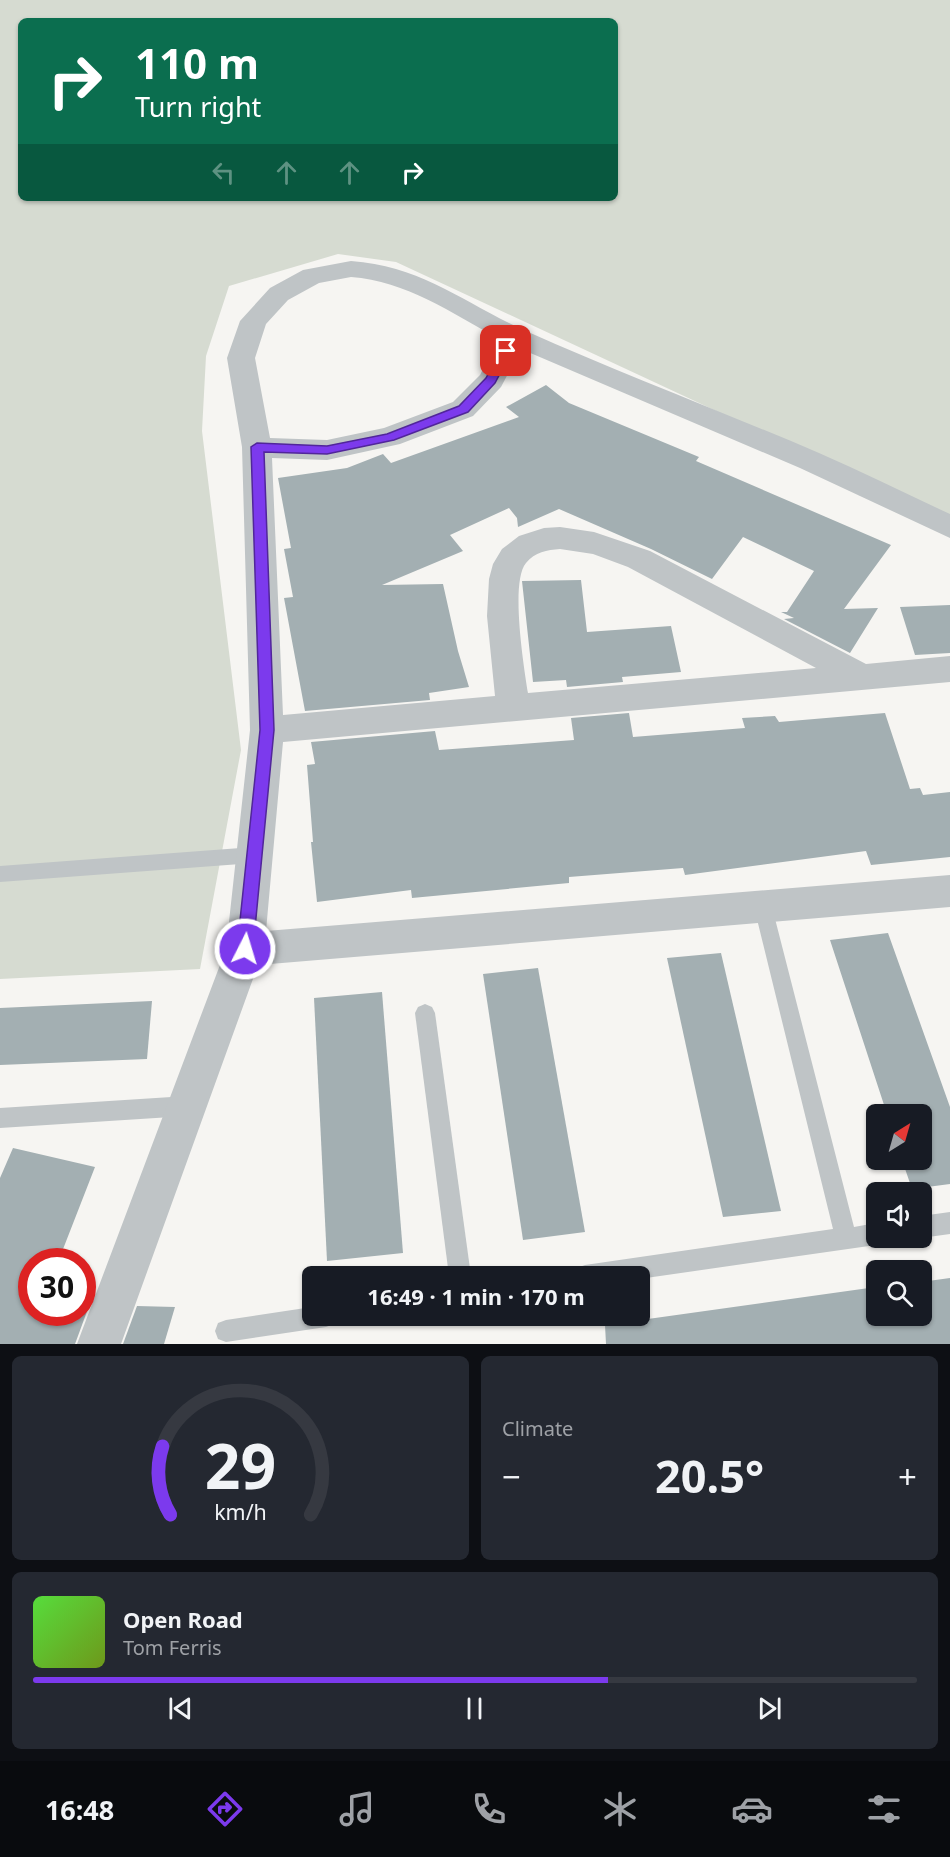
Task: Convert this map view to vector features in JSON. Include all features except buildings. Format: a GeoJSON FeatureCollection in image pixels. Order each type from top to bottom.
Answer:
{"type":"FeatureCollection","features":[{"type":"Feature","properties":{"kind":"street"},"geometry":{"type":"LineString","coordinates":[[99,1344],[245,949],[267,730],[257,447],[241,358],[253,321],[279,294],[312,276],[351,269],[386,273],[432,291],[514,336],[810,461],[950,527]]}},
{"type":"Feature","properties":{"kind":"street"},"geometry":{"type":"LineString","coordinates":[[257,447],[327,450],[390,437],[463,409],[491,380],[514,336]]}},
{"type":"Feature","properties":{"kind":"street"},"geometry":{"type":"LineString","coordinates":[[513,709],[502,599],[509,562],[523,548],[541,540],[560,538],[606,546],[639,559],[860,676]]}},
{"type":"Feature","properties":{"kind":"street"},"geometry":{"type":"LineString","coordinates":[[267,730],[950,669]]}},
{"type":"Feature","properties":{"kind":"street"},"geometry":{"type":"LineString","coordinates":[[245,949],[950,891]]}},
{"type":"Feature","properties":{"kind":"lane"},"geometry":{"type":"LineString","coordinates":[[0,874],[254,855]]}},
{"type":"Feature","properties":{"kind":"lane"},"geometry":{"type":"LineString","coordinates":[[763,907],[846,1238]]}},
{"type":"Feature","properties":{"kind":"lane"},"geometry":{"type":"LineString","coordinates":[[425,1013],[459,1266]]}},
{"type":"Feature","properties":{"kind":"lane"},"geometry":{"type":"LineString","coordinates":[[0,1118],[187,1106]]}},
{"type":"Feature","properties":{"kind":"lane"},"geometry":{"type":"LineString","coordinates":[[932,1226],[950,1224]]}},
{"type":"Feature","properties":{"kind":"lane"},"geometry":{"type":"LineString","coordinates":[[650,1267],[866,1235]]}},
{"type":"Feature","properties":{"kind":"lane"},"geometry":{"type":"LineString","coordinates":[[226,1330],[302,1319]]}},
{"type":"Feature","properties":{"kind":"shaded area"},"geometry":{"type":"Polygon","coordinates":[[[0,0],[950,0],[950,529],[925,508],[396,262],[338,254],[229,286],[206,356],[202,431],[241,750],[200,969],[0,979],[0,0]]]}},
{"type":"Feature","properties":{"kind":"route"},"geometry":{"type":"LineString","coordinates":[[245,949],[267,730],[257,447],[327,450],[390,437],[463,409],[491,380],[506,351]]}}]}
